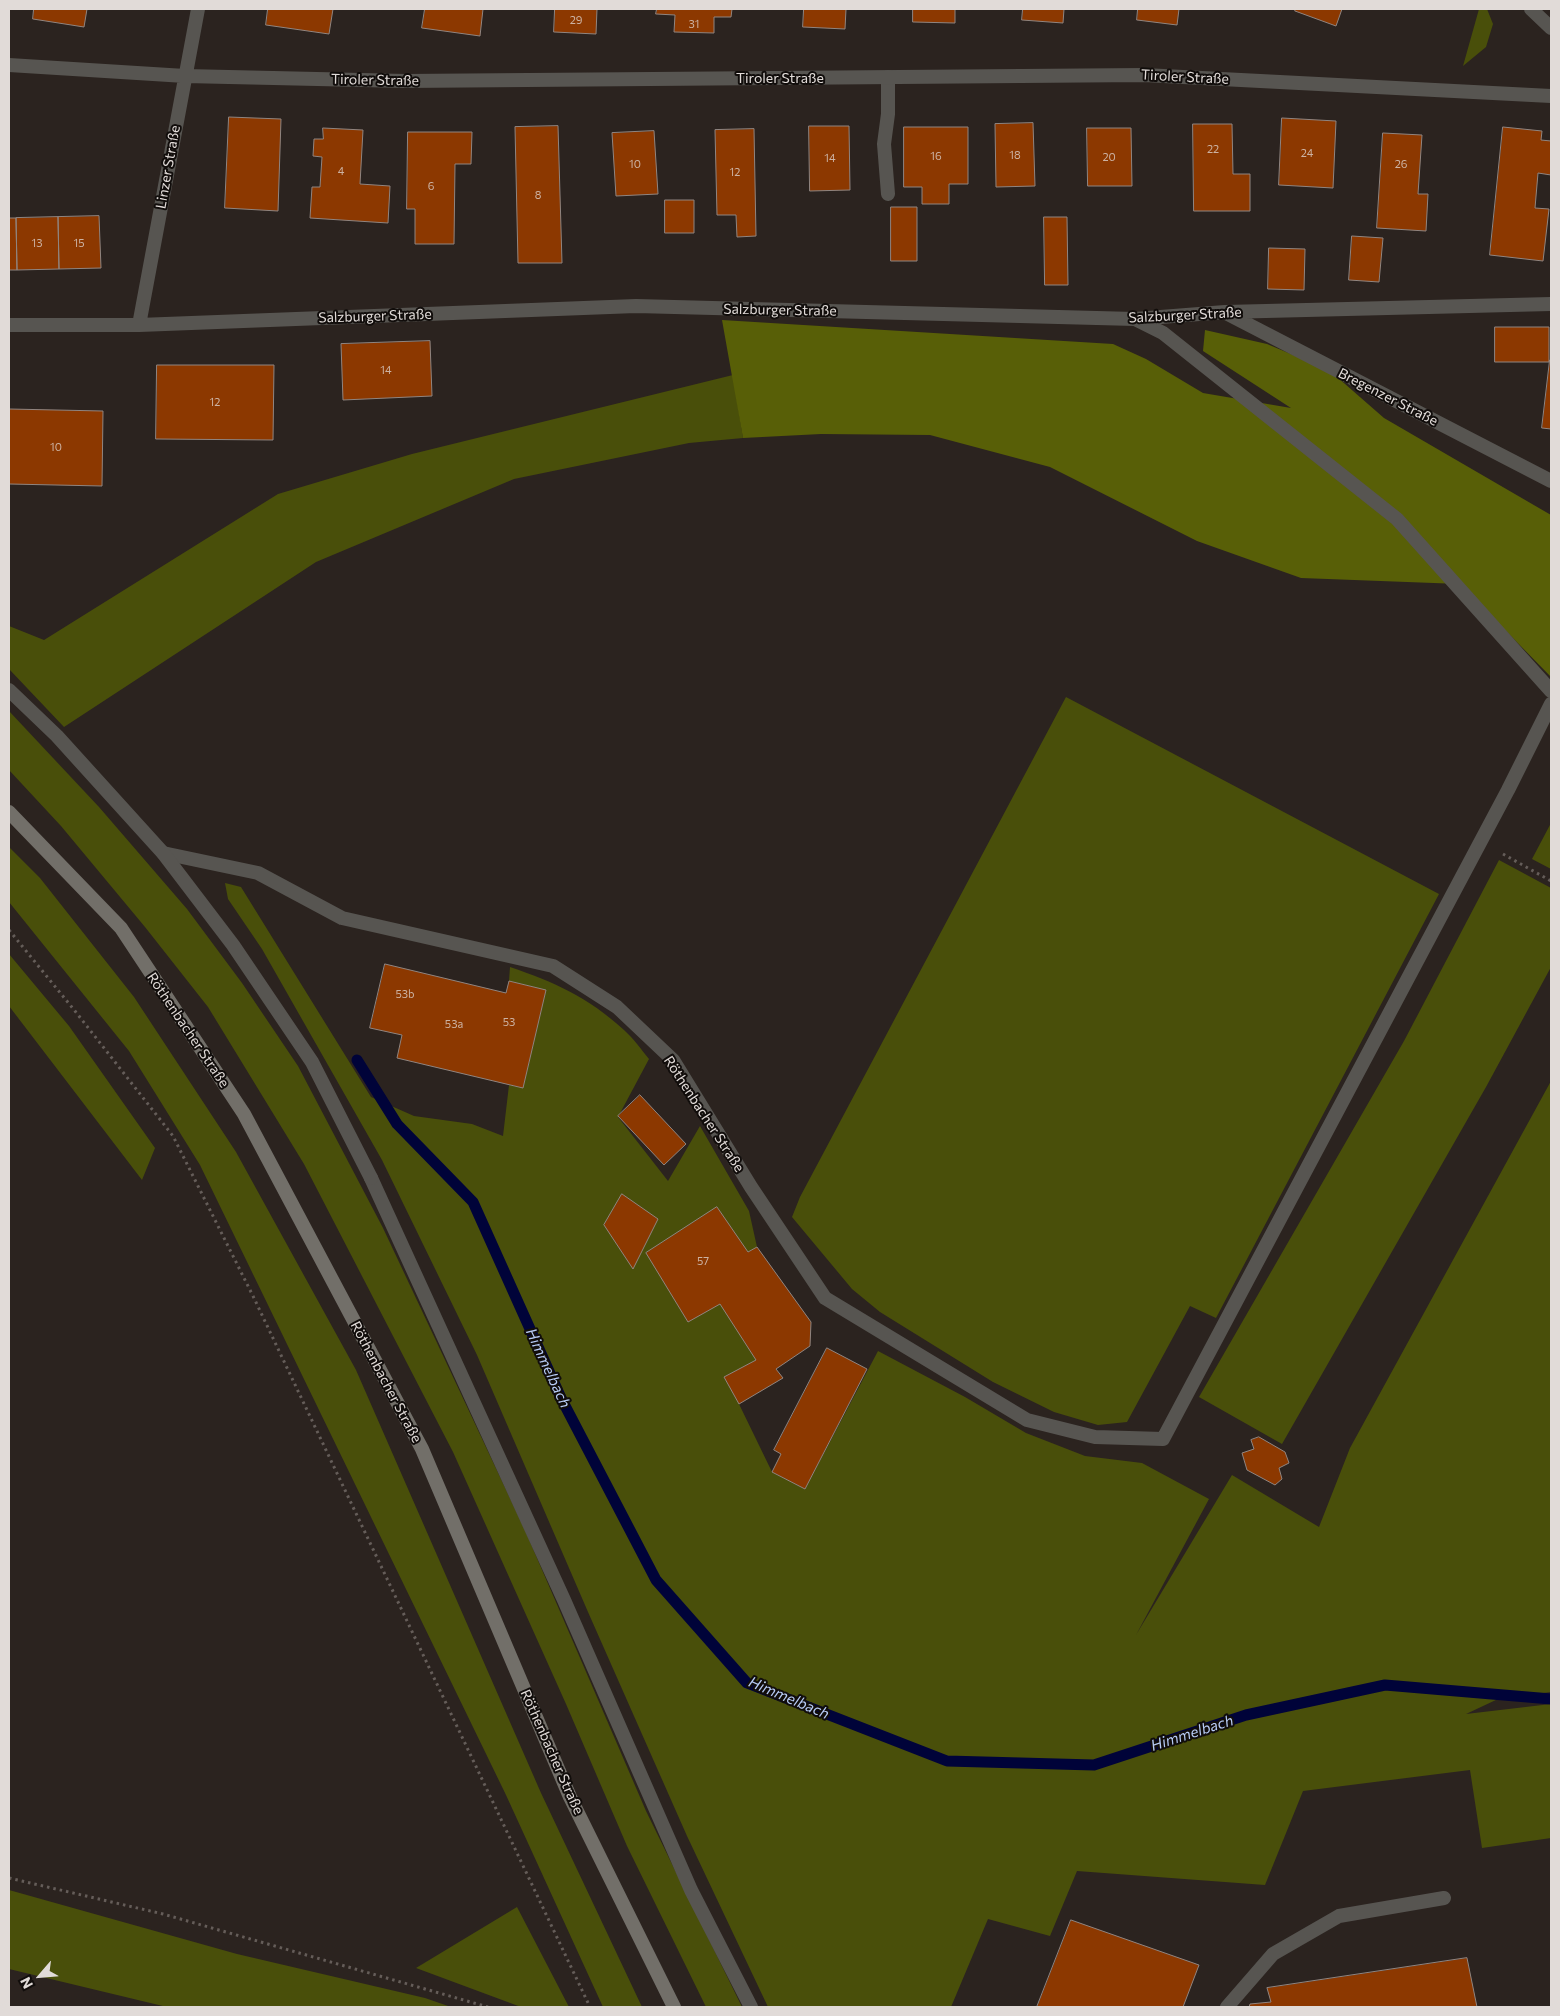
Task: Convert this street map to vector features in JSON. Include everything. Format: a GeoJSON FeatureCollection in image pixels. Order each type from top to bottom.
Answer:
{"type":"FeatureCollection","features":[{"type":"Feature","properties":{"kind":"main road","name":"Röthenbacher Straße"},"geometry":{"type":"LineString","coordinates":[[9,812],[121,928],[244,1114],[422,1449],[570,1797],[674,2007]]}},
{"type":"Feature","properties":{"kind":"street","name":"Linzer Straße"},"geometry":{"type":"LineString","coordinates":[[139,325],[198,9]]}},
{"type":"Feature","properties":{"kind":"street"},"geometry":{"type":"LineString","coordinates":[[1531,9],[1551,28]]}},
{"type":"Feature","properties":{"kind":"street","name":"Tiroler Straße"},"geometry":{"type":"LineString","coordinates":[[9,65],[185,76],[405,81],[1144,75],[1551,96]]}},
{"type":"Feature","properties":{"kind":"street"},"geometry":{"type":"LineString","coordinates":[[888,77],[888,114],[884,144],[888,194]]}},
{"type":"Feature","properties":{"kind":"street","name":"Salzburger Straße"},"geometry":{"type":"LineString","coordinates":[[9,325],[139,325],[636,306],[1134,319],[1225,312],[1551,304]]}},
{"type":"Feature","properties":{"kind":"street","name":"Bregenzer Straße"},"geometry":{"type":"LineString","coordinates":[[1225,312],[1551,481]]}},
{"type":"Feature","properties":{"kind":"street"},"geometry":{"type":"LineString","coordinates":[[1134,319],[1164,333],[1397,519],[1551,691]]}},
{"type":"Feature","properties":{"kind":"street"},"geometry":{"type":"LineString","coordinates":[[9,690],[57,736],[163,853],[233,945],[312,1062],[371,1178],[564,1600],[691,1890],[751,2007]]}},
{"type":"Feature","properties":{"kind":"street"},"geometry":{"type":"LineString","coordinates":[[1481,842],[1551,704]]}},
{"type":"Feature","properties":{"kind":"street","name":"Röthenbacher Straße"},"geometry":{"type":"LineString","coordinates":[[163,853],[258,873],[342,918],[553,966],[617,1007],[673,1060],[751,1187],[825,1298],[1027,1420],[1095,1437],[1163,1439],[1481,842]]}},
{"type":"Feature","properties":{"kind":"street"},"geometry":{"type":"LineString","coordinates":[[1227,2007],[1273,1954],[1339,1916],[1444,1898]]}},
{"type":"Feature","properties":{"kind":"path"},"geometry":{"type":"LineString","coordinates":[[1481,842],[1551,881]]}},
{"type":"Feature","properties":{"kind":"path"},"geometry":{"type":"LineString","coordinates":[[9,930],[76,1010],[173,1136],[253,1296],[590,2007]]}},
{"type":"Feature","properties":{"kind":"path"},"geometry":{"type":"LineString","coordinates":[[9,1878],[163,1914],[488,2007]]}},
{"type":"Feature","properties":{"kind":"green space"},"geometry":{"type":"Polygon","coordinates":[[[1479,9],[1487,9],[1493,24],[1486,47],[1463,66],[1479,9]]]}},
{"type":"Feature","properties":{"kind":"green space"},"geometry":{"type":"Polygon","coordinates":[[[722,320],[1113,344],[1146,359],[1203,393],[1291,408],[1203,351],[1205,330],[1267,344],[1329,370],[1384,418],[1551,515],[1551,677],[1460,584],[1301,578],[1197,541],[1050,467],[930,435],[821,434],[743,438],[722,320]]]}},
{"type":"Feature","properties":{"kind":"green space"},"geometry":{"type":"Polygon","coordinates":[[[733,375],[743,438],[689,443],[514,479],[316,562],[64,727],[9,669],[9,626],[44,640],[278,494],[412,454],[733,375]]]}},
{"type":"Feature","properties":{"kind":"green space"},"geometry":{"type":"Polygon","coordinates":[[[1066,697],[1439,894],[1216,1318],[1190,1306],[1127,1422],[1098,1425],[1054,1412],[993,1382],[880,1312],[852,1289],[792,1217],[800,1197],[1066,697]]]}},
{"type":"Feature","properties":{"kind":"green space"},"geometry":{"type":"Polygon","coordinates":[[[9,711],[99,807],[187,909],[242,983],[298,1066],[383,1228],[524,1528],[646,1811],[742,2007],[706,2007],[627,1846],[566,1704],[453,1452],[304,1164],[208,1007],[145,927],[61,826],[9,770],[9,711]]]}},
{"type":"Feature","properties":{"kind":"green space"},"geometry":{"type":"Polygon","coordinates":[[[1551,823],[1551,869],[1532,859],[1551,823]]]}},
{"type":"Feature","properties":{"kind":"green space"},"geometry":{"type":"Polygon","coordinates":[[[9,847],[40,878],[134,997],[236,1152],[356,1370],[541,1793],[642,2007],[603,2007],[506,1795],[200,1165],[129,1051],[9,902],[9,847]]]}},
{"type":"Feature","properties":{"kind":"green space"},"geometry":{"type":"Polygon","coordinates":[[[1499,860],[1551,888],[1551,967],[1486,1087],[1282,1444],[1199,1397],[1404,1041],[1499,860]]]}},
{"type":"Feature","properties":{"kind":"green space"},"geometry":{"type":"Polygon","coordinates":[[[225,883],[241,887],[371,1097],[414,1116],[472,1124],[503,1136],[509,1085],[523,1088],[546,990],[509,981],[510,967],[570,992],[611,1018],[631,1036],[649,1059],[618,1117],[668,1181],[700,1126],[749,1211],[757,1247],[748,1252],[768,1358],[739,1404],[772,1472],[805,1489],[878,1351],[965,1397],[1026,1433],[1085,1456],[1142,1463],[1209,1499],[1136,1635],[1232,1475],[1319,1527],[1350,1448],[1551,1081],[1551,1692],[1498,1699],[1466,1714],[1551,1704],[1551,1838],[1482,1848],[1470,1770],[1303,1791],[1265,1885],[1077,1871],[1050,1936],[988,1919],[951,2007],[768,2007],[687,1836],[477,1355],[382,1160],[262,949],[228,899],[225,883]]]}},
{"type":"Feature","properties":{"kind":"green space"},"geometry":{"type":"Polygon","coordinates":[[[9,954],[69,1026],[155,1148],[142,1180],[9,1006],[9,954]]]}},
{"type":"Feature","properties":{"kind":"green space"},"geometry":{"type":"Polygon","coordinates":[[[9,1890],[237,1954],[425,1998],[451,2007],[167,2007],[9,1969],[9,1890]]]}},
{"type":"Feature","properties":{"kind":"green space"},"geometry":{"type":"Polygon","coordinates":[[[517,1907],[569,2007],[521,2007],[416,1968],[517,1907]]]}},
{"type":"Feature","properties":{"kind":"building"},"geometry":{"type":"Polygon","coordinates":[[[34,9],[87,9],[84,27],[33,19],[34,9]]]}},
{"type":"Feature","properties":{"kind":"building"},"geometry":{"type":"Polygon","coordinates":[[[268,9],[333,9],[329,34],[266,25],[268,9]]]}},
{"type":"Feature","properties":{"kind":"building"},"geometry":{"type":"Polygon","coordinates":[[[425,9],[483,9],[480,36],[422,28],[425,9]]]}},
{"type":"Feature","properties":{"kind":"building"},"geometry":{"type":"Polygon","coordinates":[[[555,9],[597,9],[596,34],[554,32],[555,9]]]}},
{"type":"Feature","properties":{"kind":"building"},"geometry":{"type":"Polygon","coordinates":[[[657,9],[732,9],[731,17],[714,17],[714,33],[674,32],[675,15],[656,14],[657,9]]]}},
{"type":"Feature","properties":{"kind":"building"},"geometry":{"type":"Polygon","coordinates":[[[804,9],[846,9],[845,29],[803,27],[804,9]]]}},
{"type":"Feature","properties":{"kind":"building"},"geometry":{"type":"Polygon","coordinates":[[[913,9],[955,9],[955,23],[913,22],[913,9]]]}},
{"type":"Feature","properties":{"kind":"building"},"geometry":{"type":"Polygon","coordinates":[[[1023,9],[1064,9],[1063,23],[1022,20],[1023,9]]]}},
{"type":"Feature","properties":{"kind":"building"},"geometry":{"type":"Polygon","coordinates":[[[1138,9],[1179,9],[1177,25],[1137,20],[1138,9]]]}},
{"type":"Feature","properties":{"kind":"building"},"geometry":{"type":"Polygon","coordinates":[[[1296,9],[1342,9],[1336,26],[1295,11],[1296,9]]]}},
{"type":"Feature","properties":{"kind":"building"},"geometry":{"type":"Polygon","coordinates":[[[229,117],[281,119],[278,211],[225,208],[229,117]]]}},
{"type":"Feature","properties":{"kind":"building"},"geometry":{"type":"Polygon","coordinates":[[[1282,118],[1336,121],[1333,188],[1279,185],[1282,118]]]}},
{"type":"Feature","properties":{"kind":"building"},"geometry":{"type":"Polygon","coordinates":[[[1033,123],[1035,186],[996,187],[995,124],[1033,123]]]}},
{"type":"Feature","properties":{"kind":"building"},"geometry":{"type":"Polygon","coordinates":[[[1193,124],[1232,124],[1233,174],[1250,174],[1250,211],[1194,211],[1193,124]]]}},
{"type":"Feature","properties":{"kind":"building"},"geometry":{"type":"Polygon","coordinates":[[[558,126],[562,263],[518,263],[515,127],[558,126]]]}},
{"type":"Feature","properties":{"kind":"building"},"geometry":{"type":"Polygon","coordinates":[[[809,126],[849,126],[850,190],[810,191],[809,126]]]}},
{"type":"Feature","properties":{"kind":"building"},"geometry":{"type":"Polygon","coordinates":[[[904,127],[968,127],[968,184],[949,184],[949,204],[922,204],[922,187],[904,187],[904,127]]]}},
{"type":"Feature","properties":{"kind":"building"},"geometry":{"type":"Polygon","coordinates":[[[1503,127],[1542,131],[1541,140],[1551,141],[1551,175],[1538,173],[1535,208],[1549,209],[1543,261],[1490,255],[1503,127]]]}},
{"type":"Feature","properties":{"kind":"building"},"geometry":{"type":"Polygon","coordinates":[[[323,128],[363,130],[360,184],[390,186],[388,223],[310,218],[312,187],[320,187],[322,157],[313,156],[314,139],[323,139],[323,128]]]}},
{"type":"Feature","properties":{"kind":"building"},"geometry":{"type":"Polygon","coordinates":[[[1087,128],[1131,128],[1132,186],[1088,186],[1087,128]]]}},
{"type":"Feature","properties":{"kind":"building"},"geometry":{"type":"Polygon","coordinates":[[[754,129],[756,236],[737,237],[736,215],[717,215],[715,130],[754,129]]]}},
{"type":"Feature","properties":{"kind":"building"},"geometry":{"type":"Polygon","coordinates":[[[654,131],[658,194],[616,196],[612,133],[654,131]]]}},
{"type":"Feature","properties":{"kind":"building"},"geometry":{"type":"Polygon","coordinates":[[[408,132],[472,132],[471,164],[455,164],[454,244],[415,244],[415,209],[407,209],[408,132]]]}},
{"type":"Feature","properties":{"kind":"building"},"geometry":{"type":"Polygon","coordinates":[[[1383,133],[1422,135],[1418,194],[1428,194],[1426,231],[1377,228],[1383,133]]]}},
{"type":"Feature","properties":{"kind":"building"},"geometry":{"type":"Polygon","coordinates":[[[665,200],[694,200],[694,233],[665,233],[665,200]]]}},
{"type":"Feature","properties":{"kind":"building"},"geometry":{"type":"Polygon","coordinates":[[[891,207],[917,207],[917,261],[891,261],[891,207]]]}},
{"type":"Feature","properties":{"kind":"building"},"geometry":{"type":"Polygon","coordinates":[[[99,216],[101,268],[59,269],[58,217],[99,216]]]}},
{"type":"Feature","properties":{"kind":"building"},"geometry":{"type":"Polygon","coordinates":[[[58,217],[59,269],[17,270],[16,218],[58,217]]]}},
{"type":"Feature","properties":{"kind":"building"},"geometry":{"type":"Polygon","coordinates":[[[1044,217],[1067,217],[1068,285],[1045,285],[1044,217]]]}},
{"type":"Feature","properties":{"kind":"building"},"geometry":{"type":"Polygon","coordinates":[[[9,218],[16,218],[17,270],[9,270],[9,218]]]}},
{"type":"Feature","properties":{"kind":"building"},"geometry":{"type":"Polygon","coordinates":[[[1352,236],[1383,238],[1379,282],[1349,280],[1352,236]]]}},
{"type":"Feature","properties":{"kind":"building"},"geometry":{"type":"Polygon","coordinates":[[[1269,248],[1305,249],[1304,290],[1268,289],[1269,248]]]}},
{"type":"Feature","properties":{"kind":"building"},"geometry":{"type":"Polygon","coordinates":[[[1495,327],[1549,327],[1549,362],[1495,362],[1495,327]]]}},
{"type":"Feature","properties":{"kind":"building"},"geometry":{"type":"Polygon","coordinates":[[[430,341],[432,396],[343,400],[341,344],[430,341]]]}},
{"type":"Feature","properties":{"kind":"building"},"geometry":{"type":"Polygon","coordinates":[[[1551,360],[1551,429],[1542,428],[1551,360]]]}},
{"type":"Feature","properties":{"kind":"building"},"geometry":{"type":"Polygon","coordinates":[[[157,365],[274,365],[273,440],[156,439],[157,365]]]}},
{"type":"Feature","properties":{"kind":"building"},"geometry":{"type":"Polygon","coordinates":[[[9,409],[103,411],[102,486],[9,484],[9,409]]]}},
{"type":"Feature","properties":{"kind":"building"},"geometry":{"type":"Polygon","coordinates":[[[385,964],[506,993],[509,981],[546,990],[523,1088],[397,1058],[402,1035],[370,1028],[385,964]]]}},
{"type":"Feature","properties":{"kind":"building"},"geometry":{"type":"Polygon","coordinates":[[[640,1095],[686,1144],[664,1165],[618,1116],[640,1095]]]}},
{"type":"Feature","properties":{"kind":"building"},"geometry":{"type":"Polygon","coordinates":[[[622,1194],[658,1219],[633,1269],[604,1225],[622,1194]]]}},
{"type":"Feature","properties":{"kind":"building"},"geometry":{"type":"Polygon","coordinates":[[[717,1207],[748,1252],[757,1247],[811,1322],[810,1346],[776,1369],[783,1378],[739,1404],[724,1377],[756,1360],[720,1304],[688,1322],[646,1253],[717,1207]]]}},
{"type":"Feature","properties":{"kind":"building"},"geometry":{"type":"Polygon","coordinates":[[[827,1348],[867,1369],[805,1489],[772,1472],[781,1454],[774,1450],[827,1348]]]}},
{"type":"Feature","properties":{"kind":"building"},"geometry":{"type":"Polygon","coordinates":[[[1259,1437],[1285,1452],[1289,1463],[1279,1468],[1282,1479],[1275,1485],[1247,1470],[1242,1453],[1254,1449],[1251,1440],[1259,1437]]]}},
{"type":"Feature","properties":{"kind":"building"},"geometry":{"type":"Polygon","coordinates":[[[1071,1920],[1199,1965],[1183,2007],[1037,2007],[1071,1920]]]}},
{"type":"Feature","properties":{"kind":"building"},"geometry":{"type":"Polygon","coordinates":[[[1467,1958],[1477,2007],[1249,2007],[1250,2004],[1271,2002],[1267,1988],[1467,1958]]]}},
{"type":"Feature","properties":{"kind":"waterway","name":"Himmelbach"},"geometry":{"type":"LineString","coordinates":[[357,1060],[397,1124],[473,1202],[561,1398],[656,1580],[747,1683],[947,1761],[1094,1765],[1246,1715],[1385,1685],[1551,1699]]}}]}
